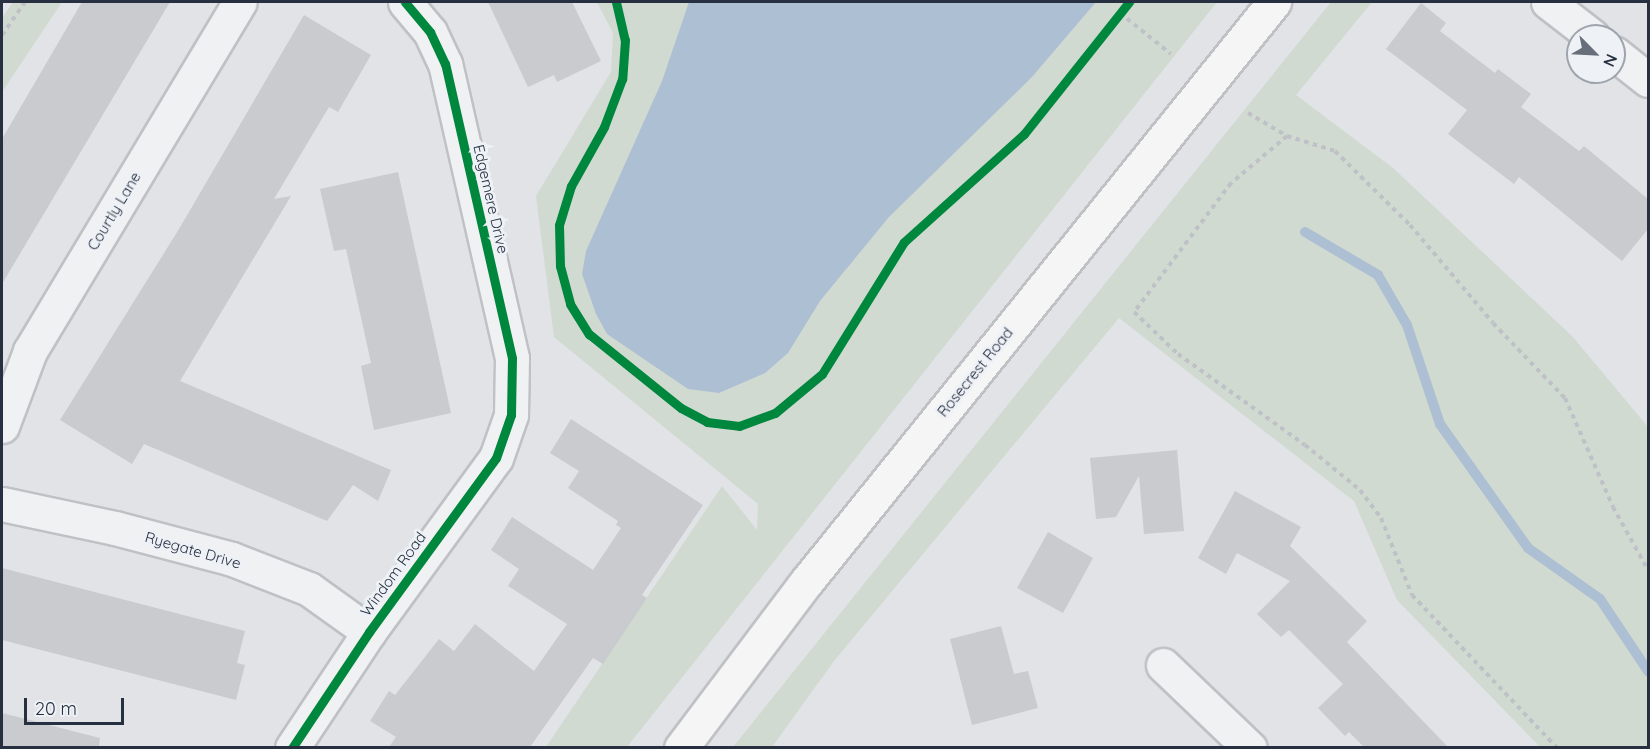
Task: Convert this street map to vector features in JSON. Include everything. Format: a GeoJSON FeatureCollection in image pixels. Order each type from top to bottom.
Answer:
{"type":"FeatureCollection","features":[{"type":"Feature","properties":{"kind":"main road","name":"Rosecrest Road"},"geometry":{"type":"LineString","coordinates":[[681,747],[807,581],[1274,2]]}},
{"type":"Feature","properties":{"kind":"street","name":"Courtly Lane"},"geometry":{"type":"LineString","coordinates":[[2,426],[30,351],[240,2]]}},
{"type":"Feature","properties":{"kind":"street","name":"Edgemere Drive"},"geometry":{"type":"LineString","coordinates":[[405,2],[430,32],[445,64],[512,358],[511,415]]}},
{"type":"Feature","properties":{"kind":"street"},"geometry":{"type":"LineString","coordinates":[[1548,2],[1576,24]]}},
{"type":"Feature","properties":{"kind":"street"},"geometry":{"type":"LineString","coordinates":[[1626,63],[1648,80]]}},
{"type":"Feature","properties":{"kind":"street","name":"Windom Road"},"geometry":{"type":"LineString","coordinates":[[292,747],[369,632],[496,459],[511,415]]}},
{"type":"Feature","properties":{"kind":"street","name":"Ryegate Drive"},"geometry":{"type":"LineString","coordinates":[[2,504],[115,528],[232,560],[309,589],[369,632]]}},
{"type":"Feature","properties":{"kind":"street"},"geometry":{"type":"LineString","coordinates":[[1163,665],[1250,747]]}},
{"type":"Feature","properties":{"kind":"path"},"geometry":{"type":"LineString","coordinates":[[2,35],[26,2]]}},
{"type":"Feature","properties":{"kind":"path"},"geometry":{"type":"LineString","coordinates":[[1113,21],[1130,2]]}},
{"type":"Feature","properties":{"kind":"path"},"geometry":{"type":"LineString","coordinates":[[1120,13],[1171,54]]}},
{"type":"Feature","properties":{"kind":"path"},"geometry":{"type":"LineString","coordinates":[[1248,113],[1287,136],[1335,151],[1410,225],[1493,324],[1565,398],[1613,507],[1648,570]]}},
{"type":"Feature","properties":{"kind":"path"},"geometry":{"type":"LineString","coordinates":[[1287,136],[1231,183],[1134,312],[1178,354],[1360,490],[1381,518],[1412,595],[1557,747]]}},
{"type":"Feature","properties":{"kind":"shaded area"},"geometry":{"type":"Polygon","coordinates":[[[13,2],[62,2],[2,92],[2,18],[13,2]]]}},
{"type":"Feature","properties":{"kind":"shaded area"},"geometry":{"type":"Polygon","coordinates":[[[597,2],[1217,2],[627,747],[546,747],[722,486],[757,530],[758,504],[554,337],[536,196],[611,72],[613,33],[597,2]]]}},
{"type":"Feature","properties":{"kind":"shaded area"},"geometry":{"type":"Polygon","coordinates":[[[1331,2],[1372,2],[1296,95],[1393,168],[1572,336],[1648,427],[1648,747],[1540,747],[1397,600],[1354,501],[1119,318],[834,661],[772,747],[733,747],[1331,2]]]}},
{"type":"Feature","properties":{"kind":"water"},"geometry":{"type":"Polygon","coordinates":[[[689,2],[1096,2],[1032,77],[889,217],[820,301],[788,353],[765,373],[719,393],[688,389],[607,334],[596,314],[582,274],[586,251],[662,81],[689,2]]]}},
{"type":"Feature","properties":{"kind":"building"},"geometry":{"type":"Polygon","coordinates":[[[82,2],[170,2],[2,284],[2,139],[82,2]]]}},
{"type":"Feature","properties":{"kind":"building"},"geometry":{"type":"Polygon","coordinates":[[[488,2],[572,2],[601,61],[557,82],[554,75],[528,87],[488,2]]]}},
{"type":"Feature","properties":{"kind":"building"},"geometry":{"type":"Polygon","coordinates":[[[1421,3],[1446,23],[1440,31],[1495,73],[1498,69],[1531,94],[1521,107],[1579,151],[1584,146],[1648,199],[1648,229],[1622,261],[1519,177],[1514,184],[1448,134],[1467,110],[1386,49],[1421,3]]]}},
{"type":"Feature","properties":{"kind":"building"},"geometry":{"type":"Polygon","coordinates":[[[304,15],[371,55],[338,112],[329,107],[274,199],[291,196],[180,381],[391,470],[378,501],[353,485],[327,521],[144,444],[132,464],[60,420],[179,229],[304,15]]]}},
{"type":"Feature","properties":{"kind":"building"},"geometry":{"type":"Polygon","coordinates":[[[398,172],[451,413],[374,430],[361,366],[371,363],[346,249],[334,251],[320,189],[398,172]]]}},
{"type":"Feature","properties":{"kind":"building"},"geometry":{"type":"Polygon","coordinates":[[[571,419],[703,505],[642,595],[647,598],[603,664],[593,658],[530,747],[389,747],[396,737],[370,721],[389,691],[395,695],[439,639],[454,651],[475,624],[534,671],[567,624],[508,586],[519,569],[491,550],[512,517],[593,570],[621,528],[616,525],[618,521],[568,488],[579,471],[550,453],[571,419]]]}},
{"type":"Feature","properties":{"kind":"building"},"geometry":{"type":"Polygon","coordinates":[[[1177,450],[1184,531],[1144,534],[1139,476],[1116,517],[1096,519],[1090,458],[1177,450]]]}},
{"type":"Feature","properties":{"kind":"building"},"geometry":{"type":"Polygon","coordinates":[[[1235,491],[1301,527],[1290,546],[1367,621],[1347,642],[1448,747],[1364,747],[1349,732],[1345,736],[1318,708],[1343,684],[1289,630],[1281,637],[1257,614],[1290,581],[1237,553],[1226,574],[1198,558],[1235,491]]]}},
{"type":"Feature","properties":{"kind":"building"},"geometry":{"type":"Polygon","coordinates":[[[1048,532],[1093,558],[1063,613],[1017,588],[1048,532]]]}},
{"type":"Feature","properties":{"kind":"building"},"geometry":{"type":"Polygon","coordinates":[[[2,568],[245,631],[237,663],[245,665],[236,700],[2,640],[2,568]]]}},
{"type":"Feature","properties":{"kind":"building"},"geometry":{"type":"Polygon","coordinates":[[[1001,626],[1014,674],[1028,671],[1038,708],[972,725],[950,639],[1001,626]]]}},
{"type":"Feature","properties":{"kind":"building"},"geometry":{"type":"Polygon","coordinates":[[[2,713],[100,738],[99,747],[2,747],[2,713]]]}},
{"type":"Feature","properties":{"kind":"waterway"},"geometry":{"type":"LineString","coordinates":[[1305,232],[1378,275],[1407,325],[1440,424],[1528,548],[1600,599],[1648,671]]}},
{"type":"Feature","properties":{"kind":"cycle path"},"geometry":{"type":"LineString","coordinates":[[292,748],[369,632],[496,458],[511,415],[512,358],[445,64],[430,32],[405,2]]}},
{"type":"Feature","properties":{"kind":"cycle path"},"geometry":{"type":"LineString","coordinates":[[616,2],[625,40],[622,79],[604,127],[571,186],[559,225],[560,266],[570,304],[589,334],[681,408],[707,422],[739,426],[775,413],[822,374],[904,242],[1024,134],[1129,2]]}}]}
